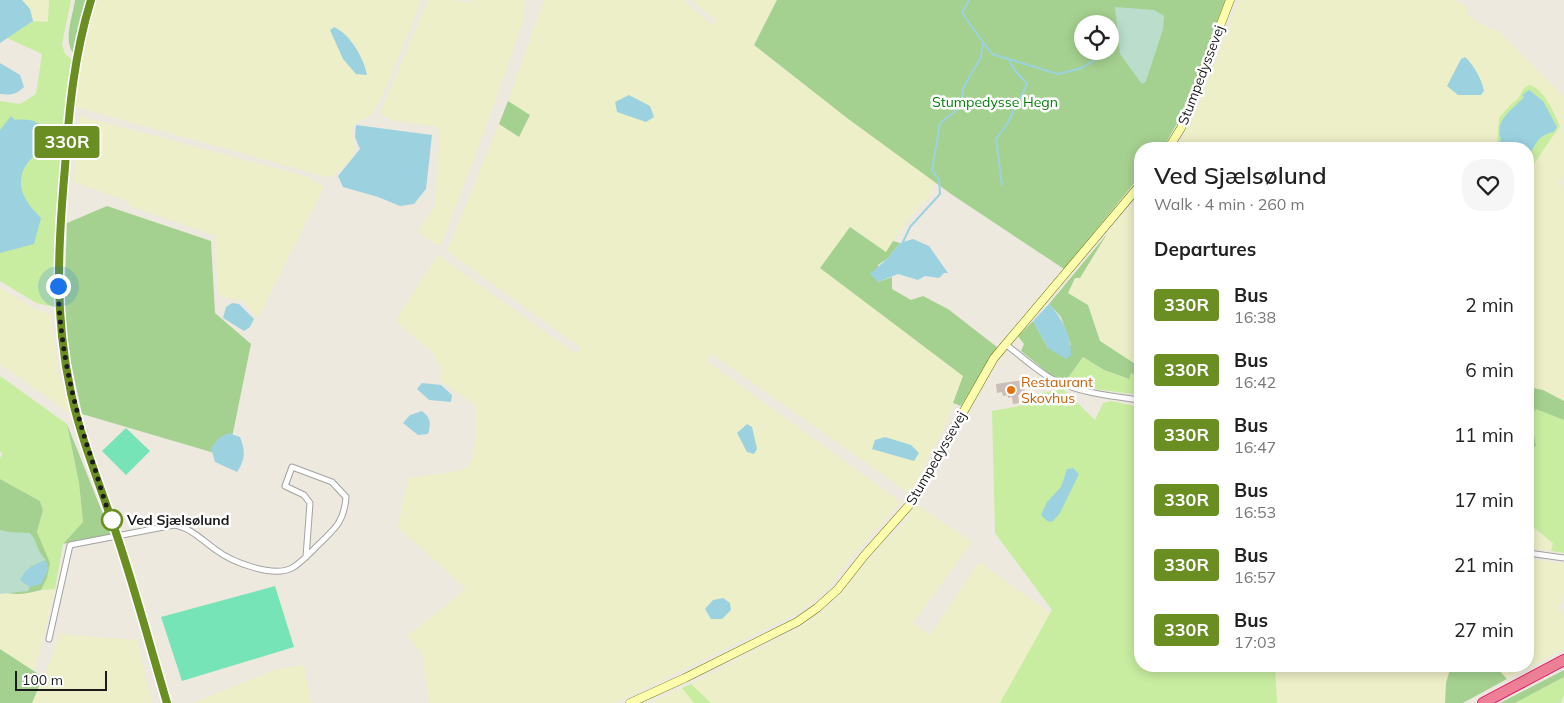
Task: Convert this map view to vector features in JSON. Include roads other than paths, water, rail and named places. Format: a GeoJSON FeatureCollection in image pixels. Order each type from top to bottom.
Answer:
{"type":"FeatureCollection","features":[{"type":"Feature","properties":{"kind":"highway"},"geometry":{"type":"LineString","coordinates":[[1482,703],[1564,660]]}},
{"type":"Feature","properties":{"kind":"street"},"geometry":{"type":"LineString","coordinates":[[91,0],[81,38],[70,110],[58,247],[59,313],[63,348],[73,401],[117,535],[166,703]]}},
{"type":"Feature","properties":{"kind":"street","name":"Stumpedyssevej"},"geometry":{"type":"LineString","coordinates":[[1172,142],[1181,128],[1230,0]]}},
{"type":"Feature","properties":{"kind":"street","name":"Stumpedyssevej"},"geometry":{"type":"LineString","coordinates":[[630,703],[685,678],[797,622],[817,608],[838,588],[912,502],[984,376],[1005,344],[1134,192]]}},
{"type":"Feature","properties":{"kind":"street"},"geometry":{"type":"LineString","coordinates":[[1005,344],[1051,378],[1067,385],[1094,393],[1134,399]]}},
{"type":"Feature","properties":{"kind":"street"},"geometry":{"type":"LineString","coordinates":[[49,639],[70,545],[168,525],[180,526],[234,561],[272,571],[291,569],[306,557],[338,526],[345,512],[346,498],[332,482],[292,467],[285,486],[304,495],[310,503],[306,557]]}},
{"type":"Feature","properties":{"kind":"street"},"geometry":{"type":"LineString","coordinates":[[1534,554],[1564,558]]}},
{"type":"Feature","properties":{"kind":"water"},"geometry":{"type":"Polygon","coordinates":[[[0,0],[22,0],[30,9],[33,21],[0,43],[0,0]]]}},
{"type":"Feature","properties":{"kind":"water"},"geometry":{"type":"Polygon","coordinates":[[[334,27],[351,41],[363,61],[367,75],[356,74],[343,59],[330,30],[334,27]]]}},
{"type":"Feature","properties":{"kind":"water"},"geometry":{"type":"Polygon","coordinates":[[[1465,57],[1474,68],[1481,82],[1484,91],[1481,95],[1458,95],[1447,86],[1461,59],[1465,57]]]}},
{"type":"Feature","properties":{"kind":"water"},"geometry":{"type":"Polygon","coordinates":[[[0,63],[20,75],[24,87],[18,92],[0,94],[0,63]]]}},
{"type":"Feature","properties":{"kind":"water"},"geometry":{"type":"Polygon","coordinates":[[[1529,90],[1543,101],[1557,127],[1554,132],[1548,133],[1539,139],[1534,148],[1534,142],[1500,142],[1499,132],[1502,120],[1524,97],[1522,95],[1529,90]]]}},
{"type":"Feature","properties":{"kind":"water"},"geometry":{"type":"Polygon","coordinates":[[[629,95],[650,106],[654,117],[646,122],[617,112],[615,102],[629,95]]]}},
{"type":"Feature","properties":{"kind":"water"},"geometry":{"type":"Polygon","coordinates":[[[11,116],[15,120],[28,120],[38,123],[43,131],[41,144],[28,162],[21,181],[25,198],[41,218],[34,244],[0,253],[0,130],[11,116]]]}},
{"type":"Feature","properties":{"kind":"water"},"geometry":{"type":"Polygon","coordinates":[[[356,125],[432,135],[426,189],[414,204],[400,206],[378,197],[343,187],[338,176],[360,149],[355,137],[356,125]]]}},
{"type":"Feature","properties":{"kind":"water"},"geometry":{"type":"Polygon","coordinates":[[[913,239],[929,246],[948,273],[944,273],[939,278],[925,276],[918,280],[898,274],[878,282],[870,274],[888,258],[900,243],[913,239]]]}},
{"type":"Feature","properties":{"kind":"water"},"geometry":{"type":"Polygon","coordinates":[[[232,303],[239,304],[254,319],[250,327],[244,331],[223,318],[226,307],[232,303]]]}},
{"type":"Feature","properties":{"kind":"water"},"geometry":{"type":"Polygon","coordinates":[[[1049,304],[1062,321],[1067,334],[1071,355],[1066,359],[1048,348],[1033,321],[1049,304]]]}},
{"type":"Feature","properties":{"kind":"water"},"geometry":{"type":"Polygon","coordinates":[[[422,383],[441,385],[452,395],[451,402],[429,400],[417,389],[422,383]]]}},
{"type":"Feature","properties":{"kind":"water"},"geometry":{"type":"Polygon","coordinates":[[[422,411],[429,418],[430,427],[428,434],[418,435],[403,423],[410,415],[422,411]]]}},
{"type":"Feature","properties":{"kind":"water"},"geometry":{"type":"Polygon","coordinates":[[[747,424],[752,427],[757,449],[754,454],[747,452],[737,433],[747,424]]]}},
{"type":"Feature","properties":{"kind":"water"},"geometry":{"type":"Polygon","coordinates":[[[229,433],[240,437],[243,446],[243,459],[237,472],[215,462],[211,448],[219,438],[229,433]]]}},
{"type":"Feature","properties":{"kind":"water"},"geometry":{"type":"Polygon","coordinates":[[[885,437],[911,445],[919,453],[914,461],[872,449],[875,440],[885,437]]]}},
{"type":"Feature","properties":{"kind":"water"},"geometry":{"type":"Polygon","coordinates":[[[1073,468],[1079,474],[1060,513],[1052,522],[1047,521],[1041,515],[1047,502],[1061,487],[1067,469],[1073,468]]]}},
{"type":"Feature","properties":{"kind":"water"},"geometry":{"type":"Polygon","coordinates":[[[46,560],[48,570],[41,584],[30,587],[20,580],[27,570],[46,560]]]}},
{"type":"Feature","properties":{"kind":"water"},"geometry":{"type":"Polygon","coordinates":[[[723,598],[730,603],[731,610],[722,619],[711,619],[705,609],[713,600],[723,598]]]}},
{"type":"Feature","properties":{"kind":"waterway"},"geometry":{"type":"LineString","coordinates":[[969,0],[962,13],[983,42],[981,57],[972,72]]}},
{"type":"Feature","properties":{"kind":"waterway"},"geometry":{"type":"LineString","coordinates":[[983,42],[992,54],[1058,74],[1082,68],[1094,60]]}},
{"type":"Feature","properties":{"kind":"waterway"},"geometry":{"type":"LineString","coordinates":[[1009,59],[1013,68],[1027,84],[1021,97]]}},
{"type":"Feature","properties":{"kind":"waterway"},"geometry":{"type":"LineString","coordinates":[[903,242],[910,227],[940,194],[939,179],[932,170],[940,123],[962,106],[963,89],[971,74]]}},
{"type":"Feature","properties":{"kind":"waterway"},"geometry":{"type":"LineString","coordinates":[[1002,185],[996,139],[1007,124],[1020,98]]}},
{"type":"Feature","properties":{"kind":"place","name":"Restaurant Skovhus"},"geometry":{"type":"Point","coordinates":[1011,390]}},
{"type":"Feature","properties":{"kind":"place","name":"Ved Sjælsølund"},"geometry":{"type":"Point","coordinates":[112,520]}},
{"type":"Feature","properties":{"kind":"park label","name":"Stumpedysse Hegn"},"geometry":{"type":"Point","coordinates":[995,102]}}]}
